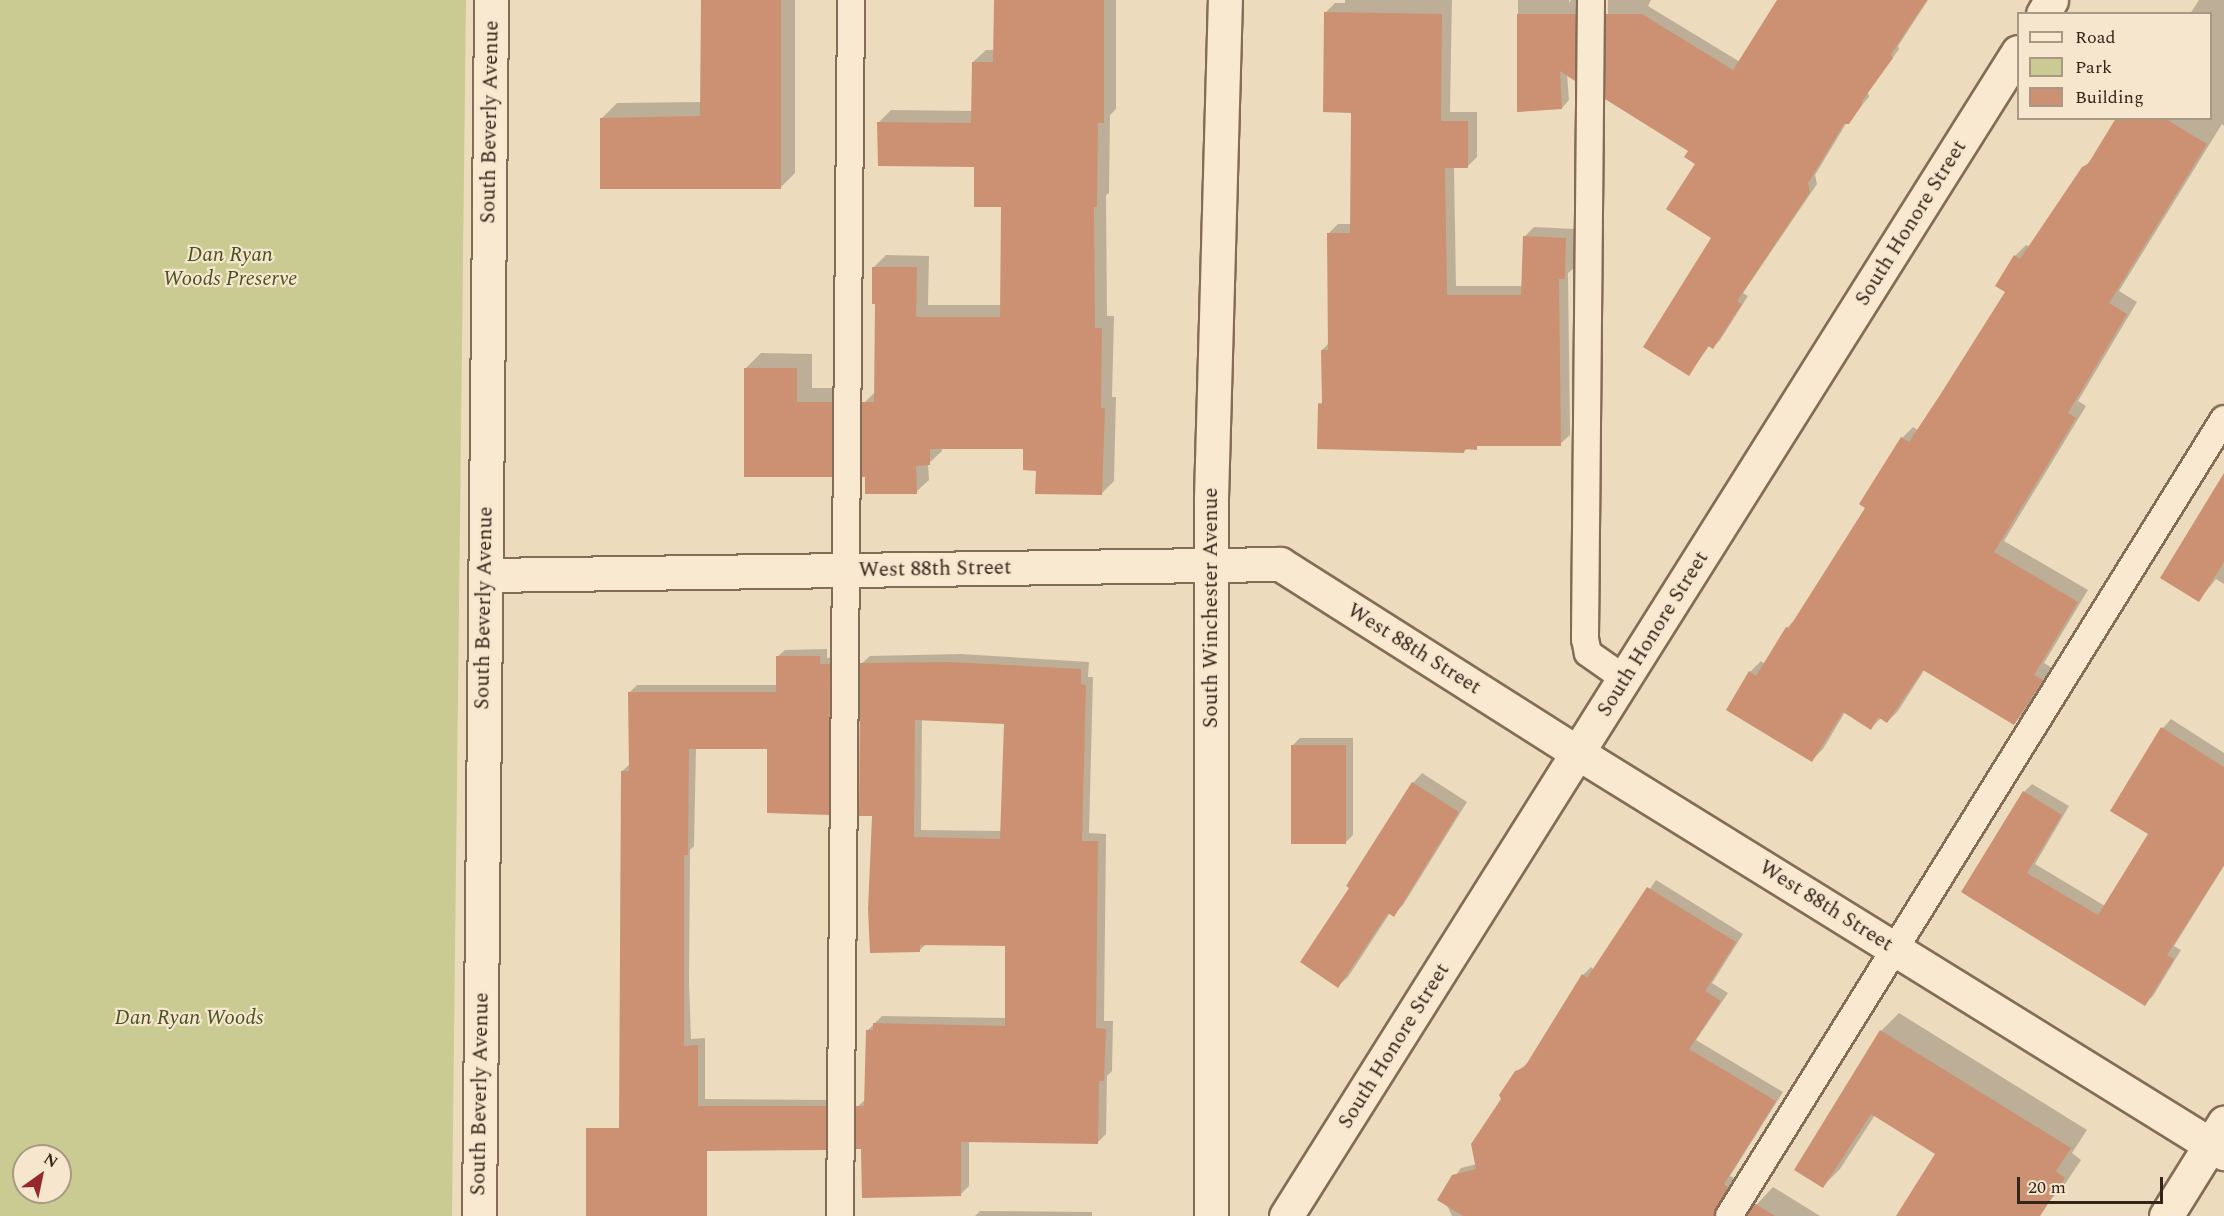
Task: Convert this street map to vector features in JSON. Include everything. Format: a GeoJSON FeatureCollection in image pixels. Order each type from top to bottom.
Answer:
{"type":"FeatureCollection","features":[{"type":"Feature","properties":{"kind":"street","name":"South Beverly Avenue"},"geometry":{"type":"LineString","coordinates":[[479,1216],[491,0]]}},
{"type":"Feature","properties":{"kind":"street","name":"South Winchester Avenue"},"geometry":{"type":"LineString","coordinates":[[1211,1216],[1211,565],[1225,0]]}},
{"type":"Feature","properties":{"kind":"street","name":"South Honore Street"},"geometry":{"type":"LineString","coordinates":[[1286,1216],[2017,55]]}},
{"type":"Feature","properties":{"kind":"street","name":"West 88th Street"},"geometry":{"type":"LineString","coordinates":[[484,575],[1280,564],[1578,753],[1895,949],[2220,1140]]}},
{"type":"Feature","properties":{"kind":"street"},"geometry":{"type":"LineString","coordinates":[[2166,1216],[2220,1140]]}},
{"type":"Feature","properties":{"kind":"lane"},"geometry":{"type":"LineString","coordinates":[[840,1216],[848,570],[851,0]]}},
{"type":"Feature","properties":{"kind":"lane"},"geometry":{"type":"LineString","coordinates":[[1591,0],[1585,639],[1588,653],[1625,679]]}},
{"type":"Feature","properties":{"kind":"lane"},"geometry":{"type":"LineString","coordinates":[[1729,1216],[2224,419]]}},
{"type":"Feature","properties":{"kind":"green space","name":"Dan Ryan Woods"},"geometry":{"type":"Polygon","coordinates":[[[0,0],[466,0],[452,1216],[0,1216],[0,0]]]}},
{"type":"Feature","properties":{"kind":"building"},"geometry":{"type":"Polygon","coordinates":[[[701,0],[781,0],[781,189],[600,189],[600,118],[700,116],[701,0]]]}},
{"type":"Feature","properties":{"kind":"building"},"geometry":{"type":"Polygon","coordinates":[[[994,0],[1104,0],[1104,123],[1098,123],[1097,207],[1094,207],[1095,328],[1102,328],[1101,408],[1105,408],[1102,495],[1035,494],[1036,471],[1023,470],[1023,449],[930,449],[930,465],[916,466],[917,494],[865,494],[865,477],[862,477],[862,402],[874,402],[875,304],[872,304],[872,267],[917,267],[916,317],[1000,317],[1001,207],[974,207],[974,167],[878,166],[877,122],[971,123],[972,62],[993,62],[994,0]]]}},
{"type":"Feature","properties":{"kind":"building"},"geometry":{"type":"Polygon","coordinates":[[[1777,0],[1927,0],[1891,54],[1893,58],[1862,101],[1862,105],[1849,124],[1844,124],[1808,183],[1810,192],[1737,301],[1742,304],[1713,349],[1708,346],[1689,376],[1643,347],[1711,238],[1666,209],[1695,164],[1684,157],[1688,151],[1605,99],[1606,14],[1642,14],[1733,70],[1777,0]]]}},
{"type":"Feature","properties":{"kind":"building"},"geometry":{"type":"Polygon","coordinates":[[[1324,12],[1442,14],[1441,121],[1468,121],[1468,168],[1445,168],[1447,295],[1521,295],[1523,236],[1566,238],[1565,279],[1559,279],[1561,446],[1477,446],[1477,450],[1465,449],[1464,453],[1317,449],[1318,403],[1322,404],[1321,350],[1328,350],[1327,233],[1350,233],[1351,113],[1323,112],[1324,12]]]}},
{"type":"Feature","properties":{"kind":"building"},"geometry":{"type":"Polygon","coordinates":[[[1517,14],[1576,14],[1575,81],[1560,71],[1562,109],[1517,112],[1517,14]]]}},
{"type":"Feature","properties":{"kind":"building"},"geometry":{"type":"Polygon","coordinates":[[[2115,120],[2167,120],[2207,144],[2109,303],[2127,314],[2068,413],[2076,418],[1994,552],[2078,602],[2034,675],[2043,680],[2014,725],[1923,670],[1887,723],[1878,717],[1871,730],[1843,712],[1812,762],[1726,710],[1749,671],[1756,676],[1786,627],[1789,628],[1865,508],[1859,504],[1901,437],[1909,442],[1940,395],[2005,292],[1995,286],[2014,255],[2020,259],[2082,167],[2088,164],[2115,120]]]}},
{"type":"Feature","properties":{"kind":"building"},"geometry":{"type":"Polygon","coordinates":[[[744,368],[797,368],[797,402],[832,402],[832,477],[744,477],[744,368]]]}},
{"type":"Feature","properties":{"kind":"building"},"geometry":{"type":"Polygon","coordinates":[[[2224,473],[2224,562],[2199,602],[2160,578],[2224,473]]]}},
{"type":"Feature","properties":{"kind":"building"},"geometry":{"type":"Polygon","coordinates":[[[776,656],[820,656],[820,664],[830,664],[829,815],[767,813],[767,749],[689,749],[688,855],[684,855],[684,1046],[698,1045],[698,1106],[826,1106],[826,1150],[707,1151],[707,1216],[586,1216],[586,1128],[619,1128],[621,771],[629,771],[628,692],[776,692],[776,656]]]}},
{"type":"Feature","properties":{"kind":"building"},"geometry":{"type":"Polygon","coordinates":[[[951,662],[1081,669],[1081,684],[1086,685],[1082,841],[1098,841],[1096,1028],[1106,1029],[1104,1081],[1099,1081],[1098,1144],[961,1142],[961,1196],[862,1198],[861,1149],[856,1149],[856,1106],[864,1106],[866,1030],[873,1030],[873,1023],[1005,1026],[1005,946],[920,945],[920,952],[870,953],[868,909],[872,816],[859,816],[860,663],[951,662]],[[915,720],[914,837],[1000,839],[1004,724],[915,720]]]}},
{"type":"Feature","properties":{"kind":"building"},"geometry":{"type":"Polygon","coordinates":[[[2161,727],[2224,767],[2224,865],[2167,955],[2174,959],[2145,1006],[1961,892],[2023,791],[2062,815],[2027,873],[2098,915],[2148,834],[2110,811],[2161,727]]]}},
{"type":"Feature","properties":{"kind":"building"},"geometry":{"type":"Polygon","coordinates":[[[1291,745],[1346,745],[1346,844],[1291,844],[1291,745]]]}},
{"type":"Feature","properties":{"kind":"building"},"geometry":{"type":"Polygon","coordinates":[[[1412,782],[1459,812],[1394,917],[1388,913],[1338,988],[1300,962],[1349,888],[1346,886],[1412,782]]]}},
{"type":"Feature","properties":{"kind":"building"},"geometry":{"type":"Polygon","coordinates":[[[1647,887],[1736,942],[1705,991],[1721,1001],[1689,1049],[1776,1101],[1724,1184],[1729,1188],[1714,1216],[1463,1216],[1437,1200],[1452,1175],[1476,1169],[1471,1144],[1501,1099],[1499,1095],[1515,1071],[1524,1068],[1582,974],[1587,978],[1647,887]]]}},
{"type":"Feature","properties":{"kind":"building"},"geometry":{"type":"Polygon","coordinates":[[[1880,1030],[2071,1148],[2056,1171],[2065,1178],[2040,1216],[1896,1216],[1935,1154],[1871,1114],[1823,1188],[1794,1170],[1880,1030]]]}},
{"type":"Feature","properties":{"kind":"building"},"geometry":{"type":"Polygon","coordinates":[[[1754,1203],[1775,1216],[1747,1216],[1754,1203]]]}},
{"type":"Feature","properties":{"kind":"park label","name":"Dan Ryan Woods Preserve"},"geometry":{"type":"Point","coordinates":[230,267]}}]}
